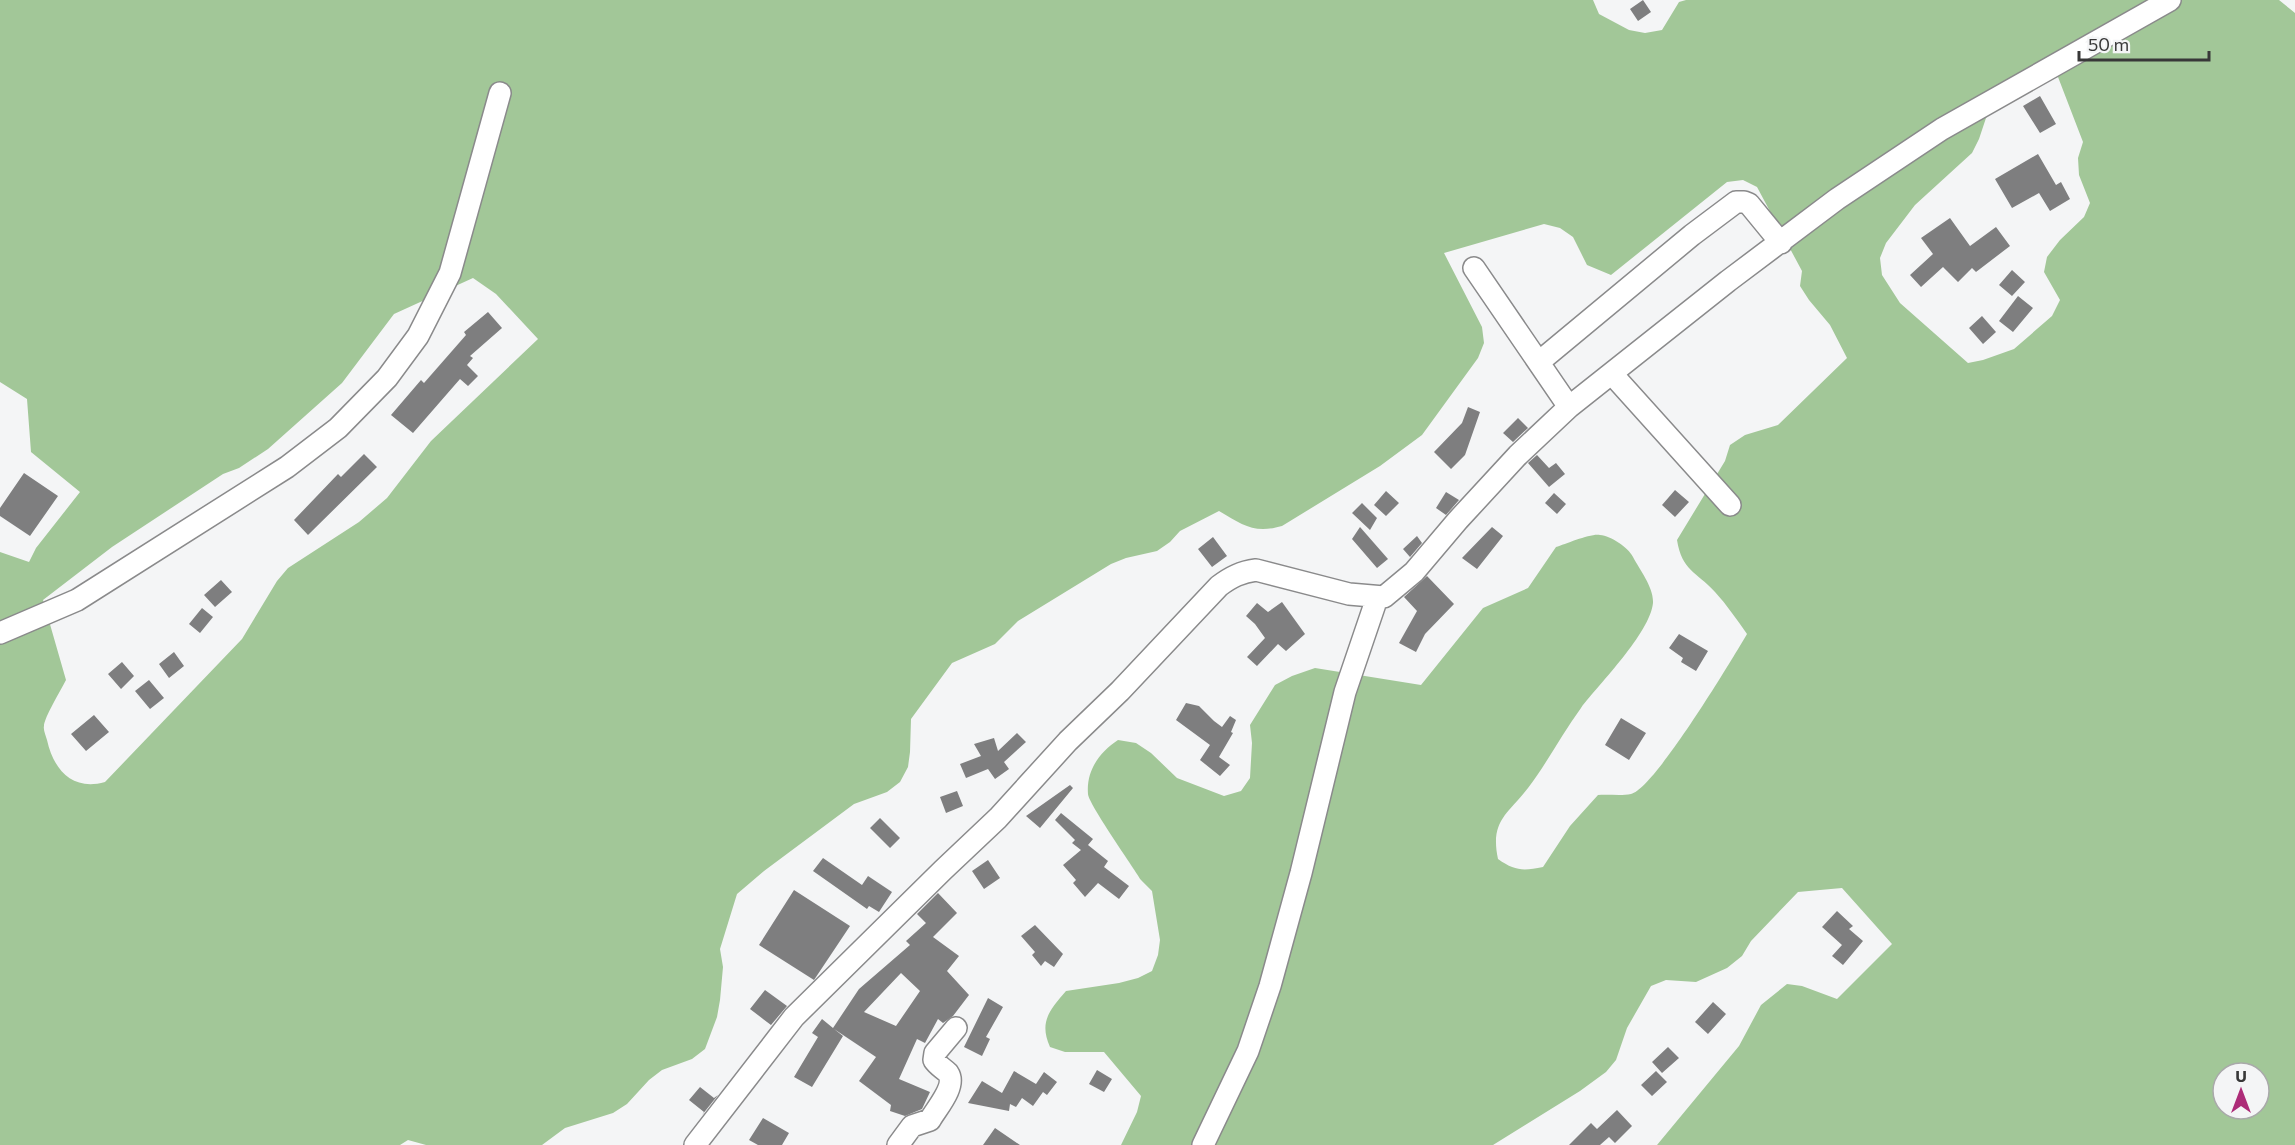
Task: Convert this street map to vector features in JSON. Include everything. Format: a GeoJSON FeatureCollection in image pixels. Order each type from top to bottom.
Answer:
{"type":"FeatureCollection","features":[{"type":"Feature","properties":{"kind":"street"},"geometry":{"type":"LineString","coordinates":[[695,1145],[794,1017],[998,818],[1068,741],[1120,691],[1219,586],[1232,577],[1256,570],[1349,594],[1377,598],[1390,593],[1414,572],[1510,463],[1569,407],[1728,281],[1837,199],[1942,129],[2170,0]]}},
{"type":"Feature","properties":{"kind":"street"},"geometry":{"type":"LineString","coordinates":[[0,633],[77,600],[287,467],[338,428],[387,378],[418,336],[450,273],[500,93]]}},
{"type":"Feature","properties":{"kind":"street"},"geometry":{"type":"LineString","coordinates":[[1539,362],[1692,235],[1736,202],[1744,201],[1749,204],[1780,243]]}},
{"type":"Feature","properties":{"kind":"street"},"geometry":{"type":"LineString","coordinates":[[1474,268],[1569,407]]}},
{"type":"Feature","properties":{"kind":"street"},"geometry":{"type":"LineString","coordinates":[[1612,374],[1730,505]]}},
{"type":"Feature","properties":{"kind":"street"},"geometry":{"type":"LineString","coordinates":[[1203,1145],[1248,1051],[1270,986],[1301,873],[1345,692],[1377,598]]}},
{"type":"Feature","properties":{"kind":"street"},"geometry":{"type":"LineString","coordinates":[[898,1145],[912,1126],[930,1120],[948,1091],[949,1075],[934,1060],[936,1053],[956,1028]]}},
{"type":"Feature","properties":{"kind":"green space"},"geometry":{"type":"Polygon","coordinates":[[[0,0],[1593,0],[1599,14],[1629,30],[1645,33],[1662,30],[1679,2],[1686,0],[2279,0],[2295,13],[2295,1145],[1657,1145],[1739,1046],[1761,1005],[1787,984],[1802,986],[1837,999],[1892,944],[1842,888],[1798,892],[1751,941],[1742,956],[1727,968],[1696,982],[1666,980],[1651,986],[1627,1028],[1616,1060],[1606,1072],[1580,1091],[1493,1145],[1121,1145],[1137,1112],[1141,1096],[1104,1052],[1065,1052],[1050,1047],[1045,1031],[1048,1017],[1066,991],[1138,978],[1152,971],[1158,955],[1160,940],[1152,891],[1141,880],[1111,836],[1088,794],[1089,777],[1096,762],[1105,750],[1118,740],[1136,743],[1151,753],[1177,778],[1224,796],[1241,791],[1250,778],[1252,743],[1250,725],[1275,685],[1315,668],[1421,685],[1483,608],[1528,588],[1556,547],[1585,537],[1600,535],[1619,543],[1633,557],[1653,597],[1650,615],[1634,643],[1581,708],[1528,788],[1502,819],[1496,836],[1498,859],[1519,869],[1543,867],[1570,826],[1598,795],[1631,794],[1642,787],[1657,770],[1692,722],[1747,634],[1719,597],[1686,565],[1677,540],[1725,461],[1730,445],[1745,435],[1778,425],[1847,358],[1830,325],[1800,286],[1802,271],[1757,187],[1743,180],[1727,182],[1611,275],[1587,265],[1573,237],[1560,228],[1544,224],[1444,253],[1482,327],[1484,343],[1478,358],[1422,435],[1380,466],[1282,526],[1264,529],[1249,527],[1219,511],[1180,531],[1157,551],[1111,564],[1018,621],[995,644],[952,663],[911,719],[908,767],[900,782],[887,792],[854,804],[737,894],[720,949],[723,967],[720,1000],[717,1017],[705,1049],[692,1059],[662,1070],[649,1080],[627,1104],[613,1113],[565,1128],[542,1145],[426,1145],[408,1140],[400,1145],[0,1145],[0,552],[29,562],[36,548],[80,492],[31,452],[27,399],[0,382],[0,0]],[[2058,77],[2022,88],[2003,98],[1986,118],[1972,153],[1915,205],[1886,243],[1880,258],[1882,275],[1900,303],[1968,363],[2014,349],[2052,316],[2060,300],[2044,272],[2047,257],[2060,240],[2084,217],[2090,203],[2079,175],[2078,158],[2083,142],[2058,77]],[[473,278],[394,314],[342,383],[268,449],[239,468],[223,474],[112,547],[43,600],[66,680],[47,717],[44,729],[50,751],[60,769],[67,776],[83,784],[105,782],[242,639],[277,581],[288,568],[359,522],[387,498],[431,441],[538,339],[496,294],[473,278]]]}},
{"type":"Feature","properties":{"kind":"building"},"geometry":{"type":"Polygon","coordinates":[[[1643,0],[1651,12],[1638,21],[1630,9],[1643,0]]]}},
{"type":"Feature","properties":{"kind":"building"},"geometry":{"type":"Polygon","coordinates":[[[2040,96],[2056,124],[2040,133],[2023,106],[2040,96]]]}},
{"type":"Feature","properties":{"kind":"building"},"geometry":{"type":"Polygon","coordinates":[[[2038,154],[2056,185],[2061,182],[2070,199],[2050,211],[2039,193],[2012,208],[1995,179],[2038,154]]]}},
{"type":"Feature","properties":{"kind":"building"},"geometry":{"type":"Polygon","coordinates":[[[1950,218],[1970,246],[1996,227],[2010,246],[1976,272],[1972,268],[1958,282],[1943,267],[1921,287],[1910,275],[1933,254],[1921,238],[1950,218]]]}},
{"type":"Feature","properties":{"kind":"building"},"geometry":{"type":"Polygon","coordinates":[[[2012,270],[2025,282],[2012,296],[1999,285],[2012,270]]]}},
{"type":"Feature","properties":{"kind":"building"},"geometry":{"type":"Polygon","coordinates":[[[2018,296],[2033,308],[2013,332],[1999,321],[2018,296]]]}},
{"type":"Feature","properties":{"kind":"building"},"geometry":{"type":"Polygon","coordinates":[[[488,312],[502,328],[470,356],[473,358],[467,365],[478,376],[468,386],[460,379],[413,433],[391,415],[421,380],[424,383],[466,335],[464,332],[488,312]]]}},
{"type":"Feature","properties":{"kind":"building"},"geometry":{"type":"Polygon","coordinates":[[[1982,316],[1996,332],[1983,344],[1969,328],[1982,316]]]}},
{"type":"Feature","properties":{"kind":"building"},"geometry":{"type":"Polygon","coordinates":[[[1468,407],[1480,412],[1465,455],[1451,469],[1434,452],[1462,423],[1468,407]]]}},
{"type":"Feature","properties":{"kind":"building"},"geometry":{"type":"Polygon","coordinates":[[[1518,418],[1528,428],[1513,442],[1503,433],[1518,418]]]}},
{"type":"Feature","properties":{"kind":"building"},"geometry":{"type":"Polygon","coordinates":[[[364,454],[377,467],[308,535],[294,520],[338,474],[341,477],[364,454]]]}},
{"type":"Feature","properties":{"kind":"building"},"geometry":{"type":"Polygon","coordinates":[[[1537,455],[1549,468],[1556,463],[1565,474],[1549,487],[1528,463],[1537,455]]]}},
{"type":"Feature","properties":{"kind":"building"},"geometry":{"type":"Polygon","coordinates":[[[24,473],[58,496],[30,536],[0,516],[0,508],[24,473]]]}},
{"type":"Feature","properties":{"kind":"building"},"geometry":{"type":"Polygon","coordinates":[[[1675,490],[1689,502],[1675,517],[1662,505],[1675,490]]]}},
{"type":"Feature","properties":{"kind":"building"},"geometry":{"type":"Polygon","coordinates":[[[1386,491],[1399,503],[1386,516],[1374,505],[1386,491]]]}},
{"type":"Feature","properties":{"kind":"building"},"geometry":{"type":"Polygon","coordinates":[[[1446,492],[1459,500],[1446,515],[1436,508],[1446,492]]]}},
{"type":"Feature","properties":{"kind":"building"},"geometry":{"type":"Polygon","coordinates":[[[1554,493],[1566,504],[1557,514],[1545,503],[1554,493]]]}},
{"type":"Feature","properties":{"kind":"building"},"geometry":{"type":"Polygon","coordinates":[[[1362,503],[1377,518],[1370,530],[1352,513],[1362,503]]]}},
{"type":"Feature","properties":{"kind":"building"},"geometry":{"type":"Polygon","coordinates":[[[1360,527],[1388,559],[1377,568],[1352,539],[1360,527]]]}},
{"type":"Feature","properties":{"kind":"building"},"geometry":{"type":"Polygon","coordinates":[[[1492,527],[1503,536],[1477,569],[1462,558],[1492,527]]]}},
{"type":"Feature","properties":{"kind":"building"},"geometry":{"type":"Polygon","coordinates":[[[1417,536],[1422,543],[1410,557],[1403,549],[1417,536]]]}},
{"type":"Feature","properties":{"kind":"building"},"geometry":{"type":"Polygon","coordinates":[[[1213,537],[1227,556],[1212,567],[1198,549],[1213,537]]]}},
{"type":"Feature","properties":{"kind":"building"},"geometry":{"type":"Polygon","coordinates":[[[1427,576],[1454,604],[1425,634],[1416,652],[1399,643],[1417,611],[1404,597],[1427,576]]]}},
{"type":"Feature","properties":{"kind":"building"},"geometry":{"type":"Polygon","coordinates":[[[221,580],[232,592],[215,607],[204,595],[221,580]]]}},
{"type":"Feature","properties":{"kind":"building"},"geometry":{"type":"Polygon","coordinates":[[[1282,602],[1305,634],[1286,651],[1278,644],[1257,666],[1247,657],[1265,638],[1246,616],[1257,603],[1268,612],[1282,602]]]}},
{"type":"Feature","properties":{"kind":"building"},"geometry":{"type":"Polygon","coordinates":[[[202,608],[213,617],[200,633],[189,624],[202,608]]]}},
{"type":"Feature","properties":{"kind":"building"},"geometry":{"type":"Polygon","coordinates":[[[1679,634],[1708,651],[1696,671],[1681,662],[1683,658],[1669,648],[1679,634]]]}},
{"type":"Feature","properties":{"kind":"building"},"geometry":{"type":"Polygon","coordinates":[[[174,652],[184,666],[169,678],[159,664],[174,652]]]}},
{"type":"Feature","properties":{"kind":"building"},"geometry":{"type":"Polygon","coordinates":[[[122,662],[134,676],[121,689],[108,674],[122,662]]]}},
{"type":"Feature","properties":{"kind":"building"},"geometry":{"type":"Polygon","coordinates":[[[149,680],[164,698],[150,709],[135,691],[149,680]]]}},
{"type":"Feature","properties":{"kind":"building"},"geometry":{"type":"Polygon","coordinates":[[[1186,703],[1199,706],[1222,727],[1230,716],[1236,720],[1231,732],[1233,733],[1219,757],[1230,765],[1220,776],[1200,760],[1210,745],[1176,720],[1186,703]]]}},
{"type":"Feature","properties":{"kind":"building"},"geometry":{"type":"Polygon","coordinates":[[[94,715],[109,732],[86,751],[71,734],[94,715]]]}},
{"type":"Feature","properties":{"kind":"building"},"geometry":{"type":"Polygon","coordinates":[[[1621,718],[1646,733],[1629,760],[1605,745],[1621,718]]]}},
{"type":"Feature","properties":{"kind":"building"},"geometry":{"type":"Polygon","coordinates":[[[1017,733],[1026,742],[1004,762],[1009,769],[995,779],[988,769],[966,778],[960,764],[981,756],[974,744],[994,738],[998,751],[1017,733]]]}},
{"type":"Feature","properties":{"kind":"building"},"geometry":{"type":"Polygon","coordinates":[[[1070,785],[1073,788],[1040,828],[1026,816],[1070,785]]]}},
{"type":"Feature","properties":{"kind":"building"},"geometry":{"type":"Polygon","coordinates":[[[957,791],[963,806],[946,813],[940,797],[957,791]]]}},
{"type":"Feature","properties":{"kind":"building"},"geometry":{"type":"Polygon","coordinates":[[[1061,813],[1093,839],[1088,845],[1108,861],[1104,867],[1129,886],[1119,899],[1098,883],[1085,897],[1073,883],[1076,880],[1063,865],[1081,850],[1072,843],[1075,840],[1055,820],[1061,813]]]}},
{"type":"Feature","properties":{"kind":"building"},"geometry":{"type":"Polygon","coordinates":[[[880,818],[900,838],[890,848],[870,828],[880,818]]]}},
{"type":"Feature","properties":{"kind":"building"},"geometry":{"type":"Polygon","coordinates":[[[823,858],[862,885],[868,876],[892,892],[879,912],[869,906],[867,909],[813,871],[823,858]]]}},
{"type":"Feature","properties":{"kind":"building"},"geometry":{"type":"Polygon","coordinates":[[[988,860],[1000,878],[984,889],[972,871],[988,860]]]}},
{"type":"Feature","properties":{"kind":"building"},"geometry":{"type":"Polygon","coordinates":[[[794,890],[850,926],[814,980],[759,945],[794,890]]]}},
{"type":"Feature","properties":{"kind":"building"},"geometry":{"type":"Polygon","coordinates":[[[938,893],[957,913],[933,937],[959,956],[947,971],[969,995],[953,1016],[943,1023],[938,1019],[925,1043],[917,1039],[899,1079],[930,1092],[922,1109],[905,1116],[890,1111],[891,1105],[859,1081],[876,1057],[834,1029],[843,1036],[812,1087],[794,1077],[818,1037],[812,1033],[822,1019],[833,1028],[859,989],[910,945],[906,941],[926,923],[917,914],[938,893]],[[901,973],[864,1012],[896,1026],[920,991],[901,973]]]}},
{"type":"Feature","properties":{"kind":"building"},"geometry":{"type":"Polygon","coordinates":[[[1837,911],[1853,926],[1849,929],[1863,941],[1843,965],[1832,956],[1842,945],[1822,927],[1837,911]]]}},
{"type":"Feature","properties":{"kind":"building"},"geometry":{"type":"Polygon","coordinates":[[[1035,925],[1063,954],[1054,967],[1045,961],[1041,966],[1032,955],[1035,952],[1021,936],[1035,925]]]}},
{"type":"Feature","properties":{"kind":"building"},"geometry":{"type":"Polygon","coordinates":[[[765,990],[787,1006],[771,1025],[750,1009],[765,990]]]}},
{"type":"Feature","properties":{"kind":"building"},"geometry":{"type":"Polygon","coordinates":[[[988,998],[1003,1007],[986,1037],[990,1039],[982,1056],[964,1047],[988,998]]]}},
{"type":"Feature","properties":{"kind":"building"},"geometry":{"type":"Polygon","coordinates":[[[1713,1002],[1726,1014],[1708,1034],[1695,1022],[1713,1002]]]}},
{"type":"Feature","properties":{"kind":"building"},"geometry":{"type":"Polygon","coordinates":[[[1668,1047],[1679,1058],[1662,1073],[1652,1062],[1668,1047]]]}},
{"type":"Feature","properties":{"kind":"building"},"geometry":{"type":"Polygon","coordinates":[[[1097,1070],[1112,1079],[1104,1092],[1089,1084],[1097,1070]]]}},
{"type":"Feature","properties":{"kind":"building"},"geometry":{"type":"Polygon","coordinates":[[[1014,1071],[1036,1084],[1044,1072],[1057,1082],[1047,1095],[1043,1092],[1033,1106],[1022,1098],[1016,1107],[1010,1104],[1009,1111],[968,1103],[982,1081],[1002,1093],[1014,1071]]]}},
{"type":"Feature","properties":{"kind":"building"},"geometry":{"type":"Polygon","coordinates":[[[1656,1071],[1667,1082],[1652,1096],[1641,1085],[1656,1071]]]}},
{"type":"Feature","properties":{"kind":"building"},"geometry":{"type":"Polygon","coordinates":[[[700,1087],[714,1098],[718,1095],[702,1115],[704,1112],[689,1100],[700,1087]]]}},
{"type":"Feature","properties":{"kind":"building"},"geometry":{"type":"Polygon","coordinates":[[[1617,1110],[1632,1126],[1615,1143],[1609,1137],[1600,1145],[1569,1145],[1591,1123],[1597,1129],[1617,1110]]]}},
{"type":"Feature","properties":{"kind":"building"},"geometry":{"type":"Polygon","coordinates":[[[763,1118],[789,1133],[782,1145],[758,1145],[749,1140],[763,1118]]]}},
{"type":"Feature","properties":{"kind":"building"},"geometry":{"type":"Polygon","coordinates":[[[995,1128],[1020,1145],[983,1145],[995,1128]]]}}]}
